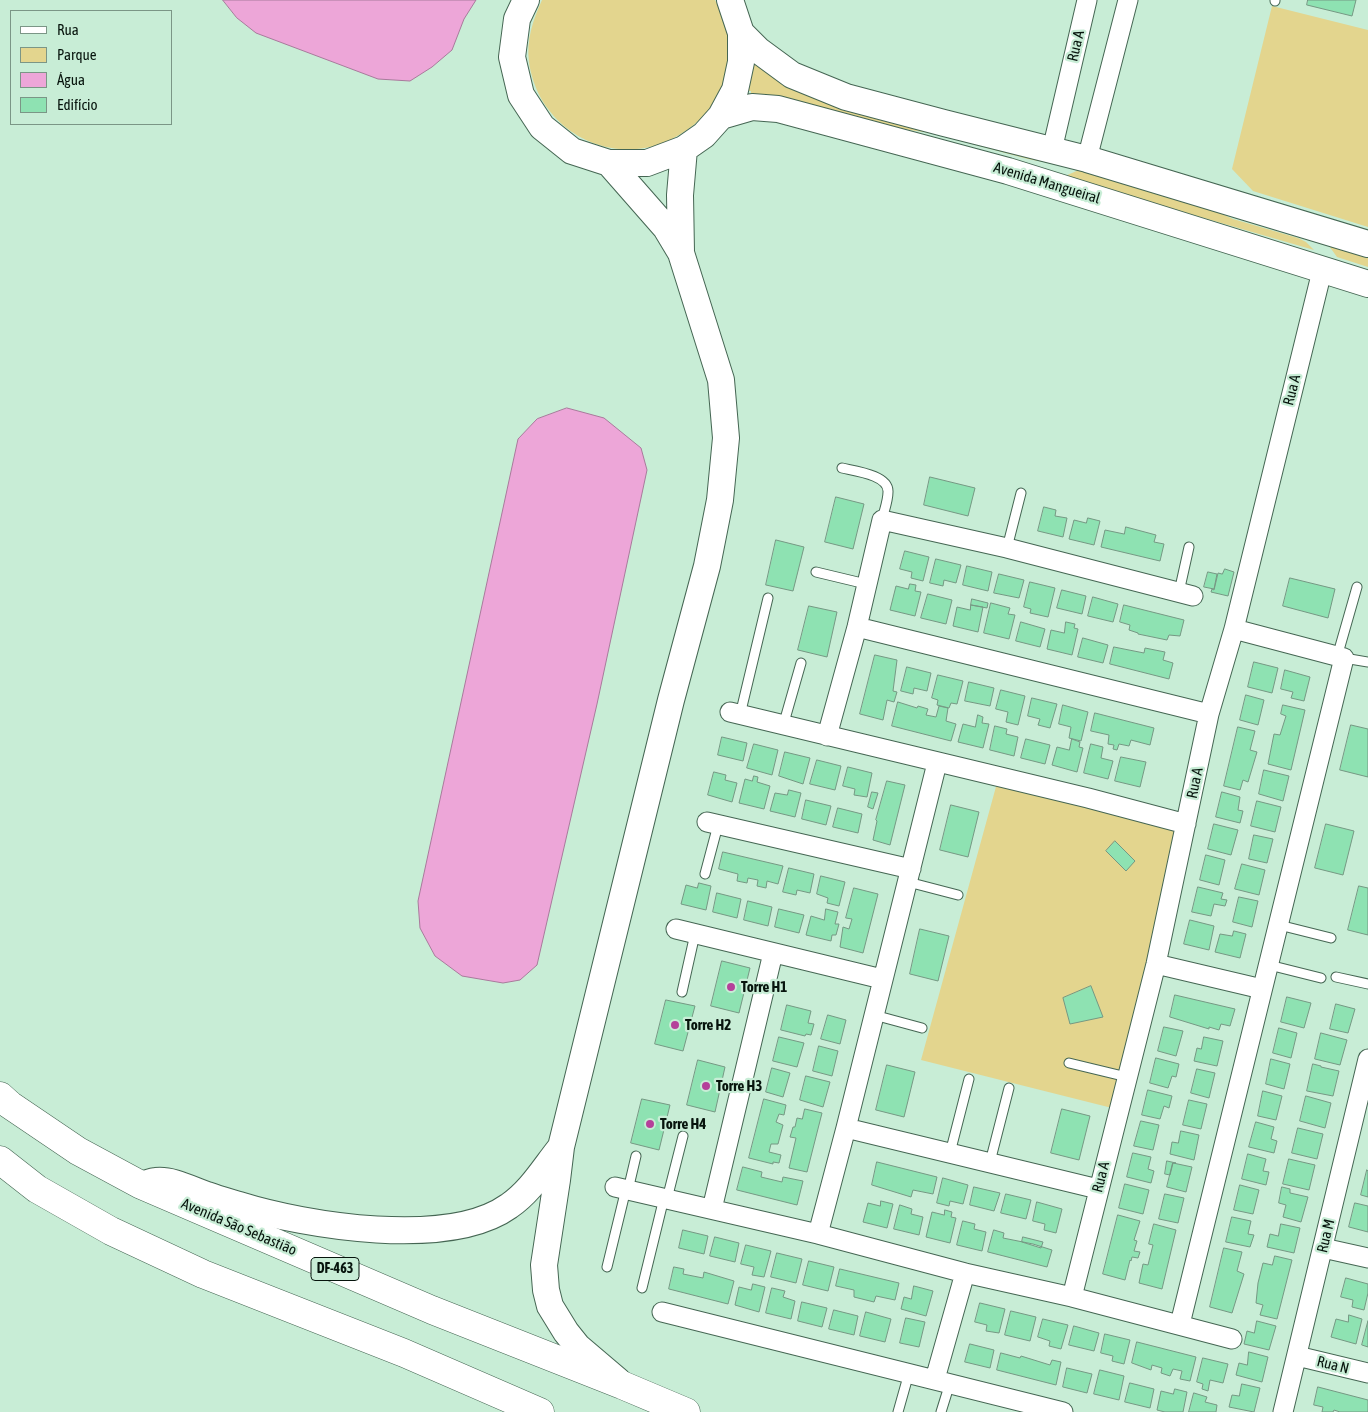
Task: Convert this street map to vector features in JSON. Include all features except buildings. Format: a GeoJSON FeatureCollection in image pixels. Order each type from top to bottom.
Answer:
{"type":"FeatureCollection","features":[{"type":"Feature","properties":{"kind":"main road","name":"Avenida São Sebastião"},"geometry":{"type":"LineString","coordinates":[[0,1096],[10,1105],[78,1151],[141,1185],[432,1310],[686,1412]]}},
{"type":"Feature","properties":{"kind":"main road"},"geometry":{"type":"LineString","coordinates":[[0,1160],[37,1189],[111,1231],[203,1274],[404,1353],[540,1412]]}},
{"type":"Feature","properties":{"kind":"street"},"geometry":{"type":"LineString","coordinates":[[526,0],[516,19],[512,57],[521,95],[542,127],[572,151],[609,163],[647,163],[684,150],[704,135],[721,116],[735,90],[741,62],[741,33],[730,0]]}},
{"type":"Feature","properties":{"kind":"street","name":"Rua A"},"geometry":{"type":"LineString","coordinates":[[1052,150],[1087,0]]}},
{"type":"Feature","properties":{"kind":"street"},"geometry":{"type":"LineString","coordinates":[[1008,170],[1045,171],[1066,168],[1087,159],[1128,0]]}},
{"type":"Feature","properties":{"kind":"street","name":"Avenida Mangueiral"},"geometry":{"type":"LineString","coordinates":[[741,33],[758,50],[792,75],[846,97],[944,124],[1087,159],[1368,244]]}},
{"type":"Feature","properties":{"kind":"street","name":"Avenida Mangueiral"},"geometry":{"type":"LineString","coordinates":[[721,116],[752,108],[778,109],[1008,170],[1368,284]]}},
{"type":"Feature","properties":{"kind":"street"},"geometry":{"type":"LineString","coordinates":[[622,1385],[578,1347],[566,1332],[550,1306],[546,1290],[544,1265],[560,1147],[670,700],[707,566],[720,500],[726,438],[721,380],[682,253],[680,195],[684,150]]}},
{"type":"Feature","properties":{"kind":"street"},"geometry":{"type":"LineString","coordinates":[[609,163],[666,228],[682,253]]}},
{"type":"Feature","properties":{"kind":"street"},"geometry":{"type":"LineString","coordinates":[[1310,226],[1320,245],[1322,270]]}},
{"type":"Feature","properties":{"kind":"street","name":"Rua A"},"geometry":{"type":"LineString","coordinates":[[1072,1297],[1156,964],[1209,714],[1234,629],[1322,270]]}},
{"type":"Feature","properties":{"kind":"street"},"geometry":{"type":"LineString","coordinates":[[827,736],[857,627],[882,520],[1007,548],[1186,594]]}},
{"type":"Feature","properties":{"kind":"street"},"geometry":{"type":"LineString","coordinates":[[857,627],[1209,714]]}},
{"type":"Feature","properties":{"kind":"street"},"geometry":{"type":"LineString","coordinates":[[1180,1324],[1279,925],[1340,658],[1234,629]]}},
{"type":"Feature","properties":{"kind":"street"},"geometry":{"type":"LineString","coordinates":[[735,714],[1088,798],[1186,824]]}},
{"type":"Feature","properties":{"kind":"street"},"geometry":{"type":"LineString","coordinates":[[818,1234],[937,763]]}},
{"type":"Feature","properties":{"kind":"street"},"geometry":{"type":"LineString","coordinates":[[712,824],[909,876]]}},
{"type":"Feature","properties":{"kind":"street"},"geometry":{"type":"LineString","coordinates":[[676,929],[882,979]]}},
{"type":"Feature","properties":{"kind":"street"},"geometry":{"type":"LineString","coordinates":[[712,1209],[773,953]]}},
{"type":"Feature","properties":{"kind":"street"},"geometry":{"type":"LineString","coordinates":[[1156,964],[1262,989]]}},
{"type":"Feature","properties":{"kind":"street","name":"Rua M"},"geometry":{"type":"LineString","coordinates":[[1282,1412],[1368,1059]]}},
{"type":"Feature","properties":{"kind":"street"},"geometry":{"type":"LineString","coordinates":[[846,1128],[1098,1188]]}},
{"type":"Feature","properties":{"kind":"street"},"geometry":{"type":"LineString","coordinates":[[141,1185],[157,1181],[174,1184],[260,1212],[309,1222],[360,1229],[403,1230],[439,1228],[473,1223],[488,1218],[508,1207],[532,1186],[560,1147]]}},
{"type":"Feature","properties":{"kind":"street"},"geometry":{"type":"LineString","coordinates":[[623,1188],[818,1234],[965,1273],[1180,1324],[1232,1339]]}},
{"type":"Feature","properties":{"kind":"street"},"geometry":{"type":"LineString","coordinates":[[1323,1248],[1368,1258]]}},
{"type":"Feature","properties":{"kind":"street"},"geometry":{"type":"LineString","coordinates":[[942,1381],[965,1273]]}},
{"type":"Feature","properties":{"kind":"street"},"geometry":{"type":"LineString","coordinates":[[662,1312],[1063,1412]]}},
{"type":"Feature","properties":{"kind":"street","name":"Rua N"},"geometry":{"type":"LineString","coordinates":[[1297,1356],[1368,1373]]}},
{"type":"Feature","properties":{"kind":"lane"},"geometry":{"type":"LineString","coordinates":[[842,468],[882,479],[887,485],[888,492],[882,520]]}},
{"type":"Feature","properties":{"kind":"lane"},"geometry":{"type":"LineString","coordinates":[[1007,548],[1021,493]]}},
{"type":"Feature","properties":{"kind":"lane"},"geometry":{"type":"LineString","coordinates":[[1186,594],[1190,547]]}},
{"type":"Feature","properties":{"kind":"lane"},"geometry":{"type":"LineString","coordinates":[[816,572],[866,584]]}},
{"type":"Feature","properties":{"kind":"lane"},"geometry":{"type":"LineString","coordinates":[[1357,587],[1340,658],[1368,662]]}},
{"type":"Feature","properties":{"kind":"lane"},"geometry":{"type":"LineString","coordinates":[[735,714],[768,598]]}},
{"type":"Feature","properties":{"kind":"lane"},"geometry":{"type":"LineString","coordinates":[[783,726],[801,662]]}},
{"type":"Feature","properties":{"kind":"lane"},"geometry":{"type":"LineString","coordinates":[[705,874],[712,824]]}},
{"type":"Feature","properties":{"kind":"lane"},"geometry":{"type":"LineString","coordinates":[[909,876],[958,895]]}},
{"type":"Feature","properties":{"kind":"lane"},"geometry":{"type":"LineString","coordinates":[[1279,925],[1331,938]]}},
{"type":"Feature","properties":{"kind":"lane"},"geometry":{"type":"LineString","coordinates":[[682,992],[695,934]]}},
{"type":"Feature","properties":{"kind":"lane"},"geometry":{"type":"LineString","coordinates":[[1269,965],[1321,978]]}},
{"type":"Feature","properties":{"kind":"lane"},"geometry":{"type":"LineString","coordinates":[[1336,977],[1368,984]]}},
{"type":"Feature","properties":{"kind":"lane"},"geometry":{"type":"LineString","coordinates":[[874,1015],[922,1028]]}},
{"type":"Feature","properties":{"kind":"lane"},"geometry":{"type":"LineString","coordinates":[[1069,1063],[1127,1077]]}},
{"type":"Feature","properties":{"kind":"lane"},"geometry":{"type":"LineString","coordinates":[[950,1153],[969,1079]]}},
{"type":"Feature","properties":{"kind":"lane"},"geometry":{"type":"LineString","coordinates":[[990,1162],[1009,1088]]}},
{"type":"Feature","properties":{"kind":"lane"},"geometry":{"type":"LineString","coordinates":[[642,1288],[683,1136]]}},
{"type":"Feature","properties":{"kind":"lane"},"geometry":{"type":"LineString","coordinates":[[608,1267],[623,1188],[636,1156]]}},
{"type":"Feature","properties":{"kind":"lane"},"geometry":{"type":"LineString","coordinates":[[898,1412],[909,1373]]}},
{"type":"Feature","properties":{"kind":"lane"},"geometry":{"type":"LineString","coordinates":[[941,1412],[942,1381]]}},
{"type":"Feature","properties":{"kind":"green space"},"geometry":{"type":"Polygon","coordinates":[[[542,0],[715,0],[724,19],[729,50],[727,71],[717,98],[701,119],[679,135],[655,145],[631,149],[607,147],[585,139],[565,126],[548,109],[536,87],[529,62],[528,46],[533,23],[542,0]]]}},
{"type":"Feature","properties":{"kind":"green space"},"geometry":{"type":"Polygon","coordinates":[[[1272,6],[1368,30],[1368,227],[1253,191],[1232,169],[1272,6]]]}},
{"type":"Feature","properties":{"kind":"green space"},"geometry":{"type":"Polygon","coordinates":[[[754,59],[1063,163],[1049,163],[1028,159],[931,133],[874,125],[751,93],[751,91],[747,91],[754,59]]]}},
{"type":"Feature","properties":{"kind":"green space"},"geometry":{"type":"Polygon","coordinates":[[[1081,169],[1182,196],[1233,219],[1298,238],[1306,242],[1314,250],[1063,177],[1081,169]]]}},
{"type":"Feature","properties":{"kind":"green space"},"geometry":{"type":"Polygon","coordinates":[[[1324,239],[1368,254],[1368,267],[1337,257],[1324,239]]]}},
{"type":"Feature","properties":{"kind":"green space"},"geometry":{"type":"Polygon","coordinates":[[[997,783],[1169,826],[1176,833],[1179,842],[1112,1108],[921,1060],[997,783]]]}},
{"type":"Feature","properties":{"kind":"water"},"geometry":{"type":"Polygon","coordinates":[[[223,0],[476,0],[464,19],[452,50],[432,67],[410,81],[378,79],[256,33],[237,18],[223,0]]]}},
{"type":"Feature","properties":{"kind":"water"},"geometry":{"type":"Polygon","coordinates":[[[567,408],[604,418],[641,448],[647,470],[597,704],[537,965],[520,980],[503,983],[462,976],[435,956],[420,928],[418,901],[518,439],[537,419],[567,408]]]}},
{"type":"Feature","properties":{"kind":"place","name":"Torre H1"},"geometry":{"type":"Point","coordinates":[731,987]}},
{"type":"Feature","properties":{"kind":"place","name":"Torre H2"},"geometry":{"type":"Point","coordinates":[675,1025]}},
{"type":"Feature","properties":{"kind":"place","name":"Torre H3"},"geometry":{"type":"Point","coordinates":[706,1086]}},
{"type":"Feature","properties":{"kind":"place","name":"Torre H4"},"geometry":{"type":"Point","coordinates":[650,1124]}}]}
